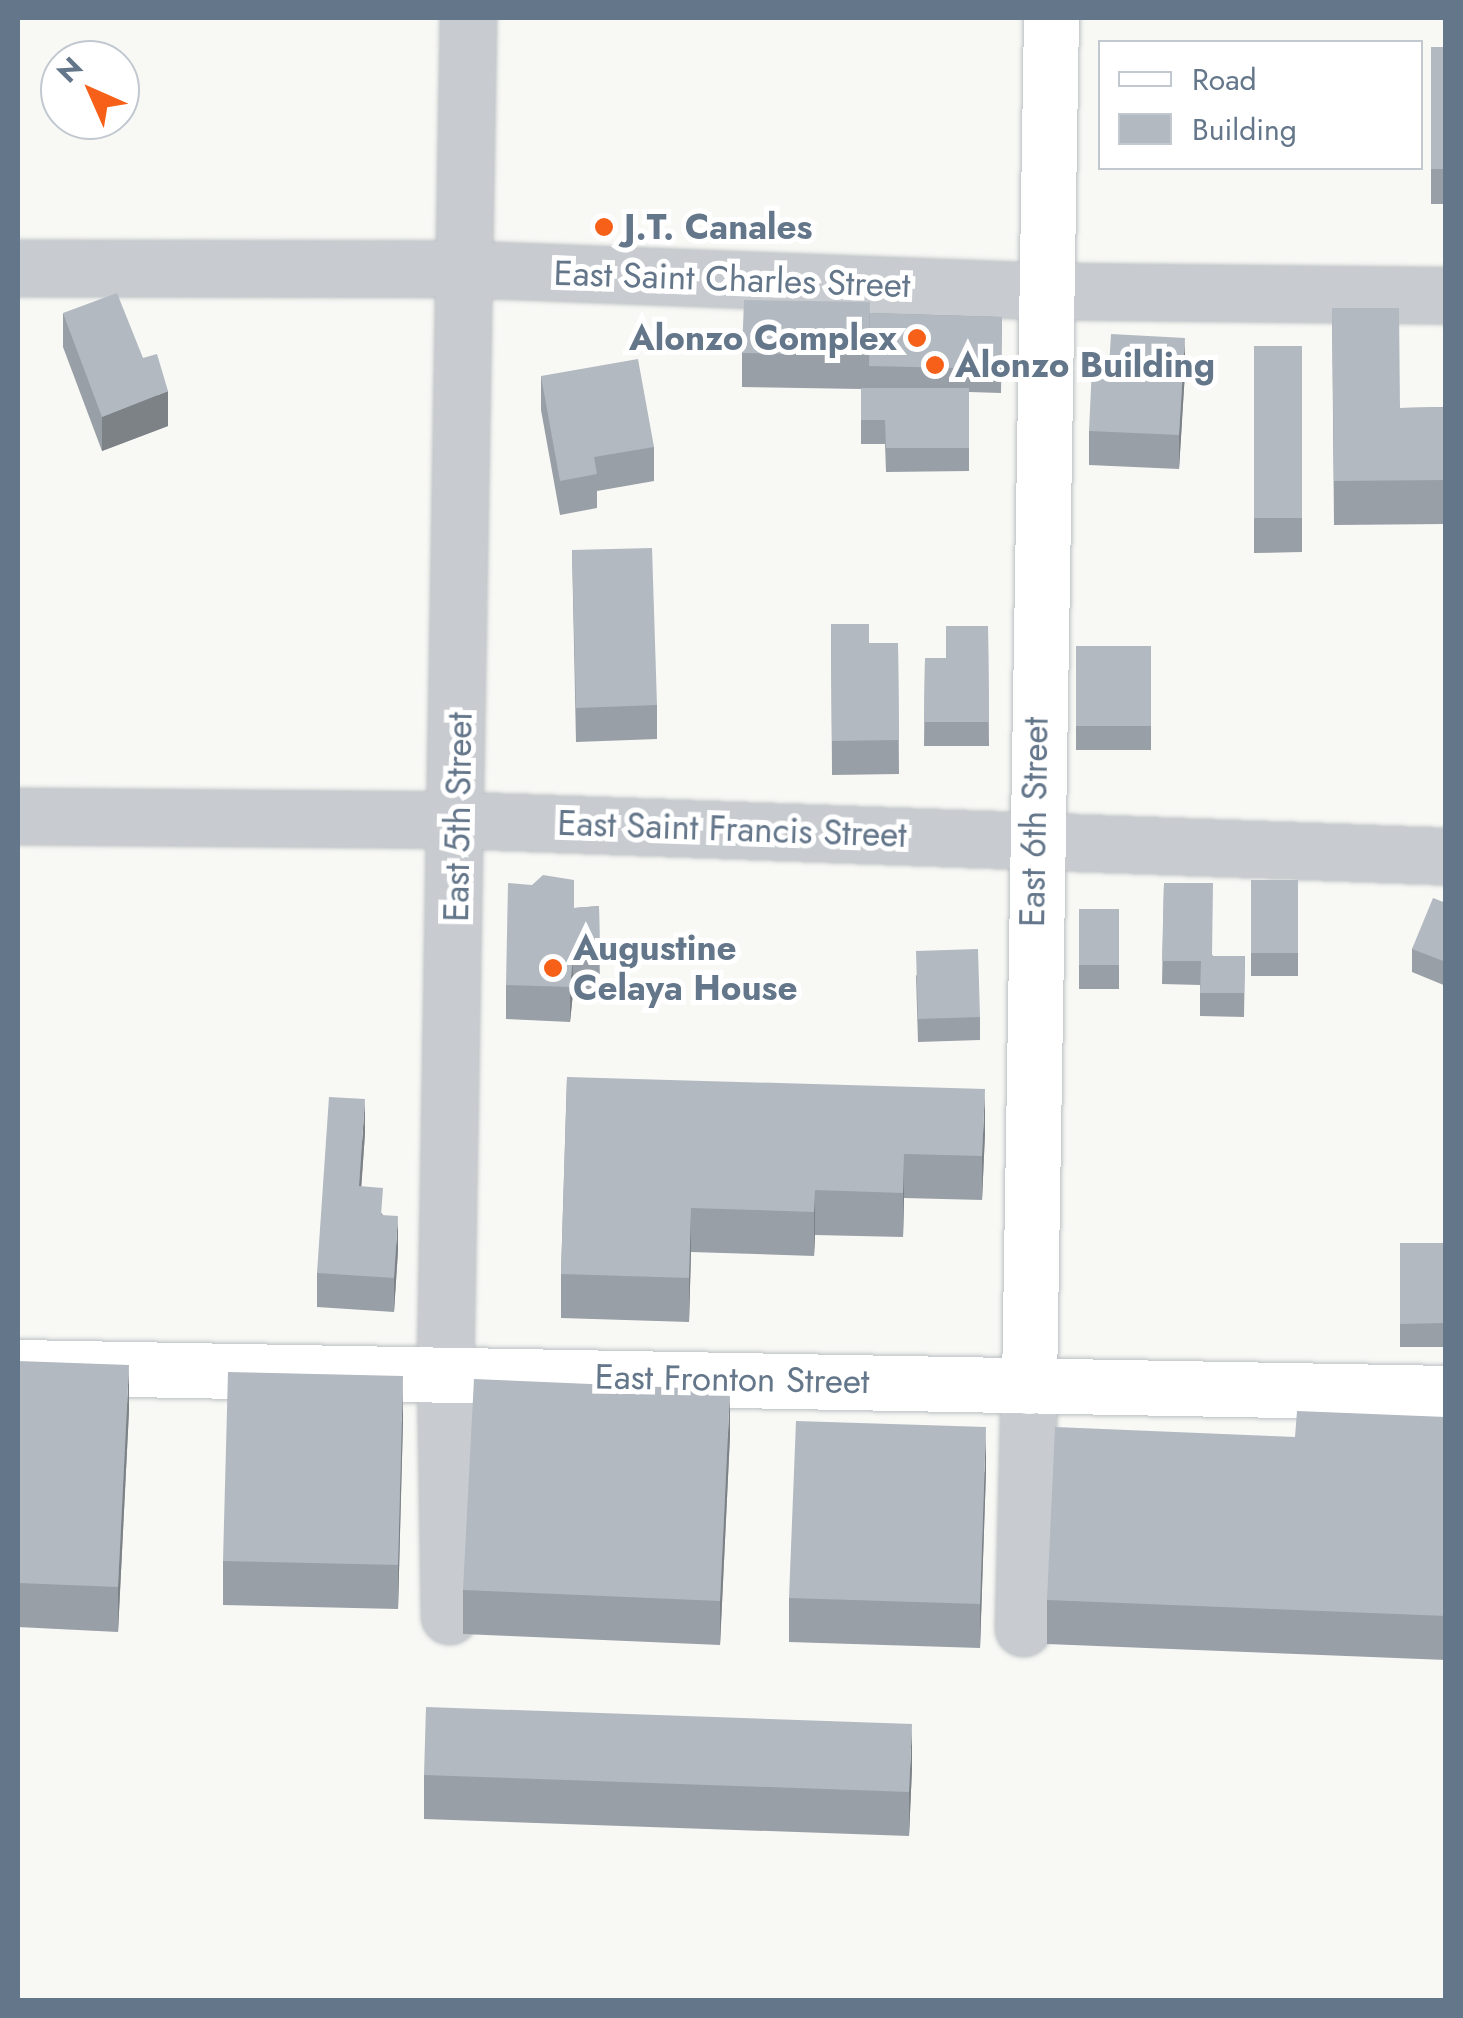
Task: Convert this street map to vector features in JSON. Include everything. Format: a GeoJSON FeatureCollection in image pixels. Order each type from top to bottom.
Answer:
{"type":"FeatureCollection","features":[{"type":"Feature","properties":{"kind":"main road","name":"East 6th Street"},"geometry":{"type":"LineString","coordinates":[[1029,1386],[1034,838],[1051,18]]}},
{"type":"Feature","properties":{"kind":"main road","name":"East Fronton Street"},"geometry":{"type":"LineString","coordinates":[[18,1367],[1446,1392]]}},
{"type":"Feature","properties":{"kind":"street","name":"East 5th Street"},"geometry":{"type":"LineString","coordinates":[[449,1616],[446,1372],[459,820],[468,18]]}},
{"type":"Feature","properties":{"kind":"street","name":"East Saint Charles Street"},"geometry":{"type":"LineString","coordinates":[[18,268],[464,269],[1046,291],[1446,295]]}},
{"type":"Feature","properties":{"kind":"street","name":"East Saint Francis Street"},"geometry":{"type":"LineString","coordinates":[[18,816],[459,820],[1446,856]]}},
{"type":"Feature","properties":{"kind":"street","name":"East 6th Street"},"geometry":{"type":"LineString","coordinates":[[1023,1628],[1029,1386]]}},
{"type":"Feature","properties":{"kind":"building"},"geometry":{"type":"Polygon","coordinates":[[[1431,47],[1446,47],[1446,169],[1431,169],[1431,47]]]}},
{"type":"Feature","properties":{"kind":"building"},"geometry":{"type":"Polygon","coordinates":[[[117,293],[143,358],[157,354],[168,391],[102,417],[63,313],[117,293]]]}},
{"type":"Feature","properties":{"kind":"building"},"geometry":{"type":"Polygon","coordinates":[[[744,300],[870,302],[869,355],[742,353],[744,300]]]}},
{"type":"Feature","properties":{"kind":"building"},"geometry":{"type":"Polygon","coordinates":[[[1332,308],[1399,308],[1400,408],[1446,407],[1446,480],[1334,481],[1332,308]]]}},
{"type":"Feature","properties":{"kind":"building"},"geometry":{"type":"Polygon","coordinates":[[[870,313],[1002,317],[1001,369],[869,366],[870,313]]]}},
{"type":"Feature","properties":{"kind":"building"},"geometry":{"type":"Polygon","coordinates":[[[1111,334],[1185,338],[1179,435],[1089,431],[1092,366],[1109,367],[1111,334]]]}},
{"type":"Feature","properties":{"kind":"building"},"geometry":{"type":"Polygon","coordinates":[[[1254,346],[1302,346],[1302,518],[1254,518],[1254,346]]]}},
{"type":"Feature","properties":{"kind":"building"},"geometry":{"type":"Polygon","coordinates":[[[638,359],[654,447],[594,457],[597,474],[560,481],[541,376],[638,359]]]}},
{"type":"Feature","properties":{"kind":"building"},"geometry":{"type":"Polygon","coordinates":[[[861,388],[969,388],[969,448],[886,448],[885,420],[861,420],[861,388]]]}},
{"type":"Feature","properties":{"kind":"building"},"geometry":{"type":"Polygon","coordinates":[[[652,548],[657,705],[576,708],[572,550],[652,548]]]}},
{"type":"Feature","properties":{"kind":"building"},"geometry":{"type":"Polygon","coordinates":[[[831,624],[869,624],[869,643],[898,643],[899,740],[832,741],[831,624]]]}},
{"type":"Feature","properties":{"kind":"building"},"geometry":{"type":"Polygon","coordinates":[[[946,626],[988,626],[989,722],[924,722],[925,658],[946,658],[946,626]]]}},
{"type":"Feature","properties":{"kind":"building"},"geometry":{"type":"Polygon","coordinates":[[[1076,646],[1151,646],[1151,726],[1076,726],[1076,646]]]}},
{"type":"Feature","properties":{"kind":"building","name":"Augustine Celaya House"},"geometry":{"type":"Polygon","coordinates":[[[543,875],[574,880],[574,908],[599,906],[600,959],[573,958],[570,987],[506,985],[508,883],[532,885],[543,875]]]}},
{"type":"Feature","properties":{"kind":"building"},"geometry":{"type":"Polygon","coordinates":[[[1251,880],[1298,880],[1298,953],[1251,953],[1251,880]]]}},
{"type":"Feature","properties":{"kind":"building"},"geometry":{"type":"Polygon","coordinates":[[[1164,883],[1213,883],[1212,956],[1245,956],[1244,993],[1200,993],[1201,961],[1162,961],[1164,883]]]}},
{"type":"Feature","properties":{"kind":"building"},"geometry":{"type":"Polygon","coordinates":[[[1433,898],[1446,903],[1446,962],[1412,949],[1433,898]]]}},
{"type":"Feature","properties":{"kind":"building"},"geometry":{"type":"Polygon","coordinates":[[[1079,909],[1119,909],[1119,965],[1079,965],[1079,909]]]}},
{"type":"Feature","properties":{"kind":"building"},"geometry":{"type":"Polygon","coordinates":[[[978,949],[980,1017],[918,1019],[916,951],[978,949]]]}},
{"type":"Feature","properties":{"kind":"building"},"geometry":{"type":"Polygon","coordinates":[[[567,1077],[985,1089],[982,1156],[904,1154],[903,1193],[815,1190],[814,1212],[691,1208],[689,1278],[561,1274],[567,1077]]]}},
{"type":"Feature","properties":{"kind":"building"},"geometry":{"type":"Polygon","coordinates":[[[329,1097],[365,1099],[359,1186],[383,1188],[381,1215],[398,1216],[394,1278],[317,1273],[329,1097]]]}},
{"type":"Feature","properties":{"kind":"building"},"geometry":{"type":"Polygon","coordinates":[[[1400,1243],[1444,1243],[1444,1323],[1400,1324],[1400,1243]]]}},
{"type":"Feature","properties":{"kind":"building"},"geometry":{"type":"Polygon","coordinates":[[[18,1361],[129,1365],[118,1587],[18,1583],[18,1361]]]}},
{"type":"Feature","properties":{"kind":"building"},"geometry":{"type":"Polygon","coordinates":[[[228,1372],[403,1376],[398,1565],[223,1561],[228,1372]]]}},
{"type":"Feature","properties":{"kind":"building"},"geometry":{"type":"Polygon","coordinates":[[[474,1379],[730,1390],[720,1601],[463,1590],[474,1379]]]}},
{"type":"Feature","properties":{"kind":"building"},"geometry":{"type":"Polygon","coordinates":[[[1297,1411],[1446,1417],[1446,1616],[1047,1600],[1055,1427],[1295,1437],[1297,1411]]]}},
{"type":"Feature","properties":{"kind":"building"},"geometry":{"type":"Polygon","coordinates":[[[796,1421],[986,1427],[980,1604],[789,1598],[796,1421]]]}},
{"type":"Feature","properties":{"kind":"building"},"geometry":{"type":"Polygon","coordinates":[[[426,1707],[912,1724],[909,1792],[424,1775],[426,1707]]]}},
{"type":"Feature","properties":{"kind":"place","name":"J.T. Canales"},"geometry":{"type":"Point","coordinates":[604,227]}},
{"type":"Feature","properties":{"kind":"place","name":"Alonzo Complex"},"geometry":{"type":"Point","coordinates":[917,338]}},
{"type":"Feature","properties":{"kind":"place","name":"Alonzo Building"},"geometry":{"type":"Point","coordinates":[935,365]}},
{"type":"Feature","properties":{"kind":"place","name":"Augustine Celaya House"},"geometry":{"type":"Point","coordinates":[553,968]}}]}
